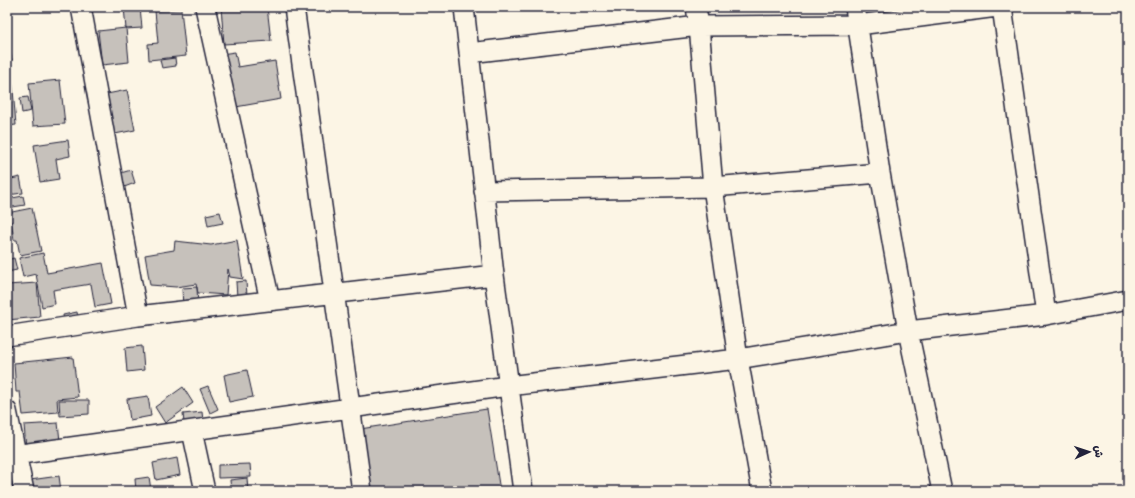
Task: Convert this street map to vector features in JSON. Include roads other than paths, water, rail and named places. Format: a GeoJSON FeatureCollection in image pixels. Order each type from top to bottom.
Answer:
{"type":"FeatureCollection","features":[{"type":"Feature","properties":{"kind":"street"},"geometry":{"type":"LineString","coordinates":[[81,7],[138,316]]}},
{"type":"Feature","properties":{"kind":"street"},"geometry":{"type":"LineString","coordinates":[[205,7],[270,301]]}},
{"type":"Feature","properties":{"kind":"street"},"geometry":{"type":"LineString","coordinates":[[294,7],[362,491]]}},
{"type":"Feature","properties":{"kind":"street"},"geometry":{"type":"LineString","coordinates":[[464,7],[494,275],[523,491]]}},
{"type":"Feature","properties":{"kind":"street"},"geometry":{"type":"LineString","coordinates":[[696,7],[699,26],[713,187],[738,359],[762,491]]}},
{"type":"Feature","properties":{"kind":"street"},"geometry":{"type":"LineString","coordinates":[[469,53],[699,26],[996,7]]}},
{"type":"Feature","properties":{"kind":"street"},"geometry":{"type":"LineString","coordinates":[[1002,7],[1046,315]]}},
{"type":"Feature","properties":{"kind":"street"},"geometry":{"type":"LineString","coordinates":[[856,16],[880,173],[908,331],[942,491]]}},
{"type":"Feature","properties":{"kind":"street"},"geometry":{"type":"LineString","coordinates":[[484,191],[713,187],[880,173]]}},
{"type":"Feature","properties":{"kind":"street"},"geometry":{"type":"LineString","coordinates":[[7,336],[138,316],[494,275]]}},
{"type":"Feature","properties":{"kind":"street"},"geometry":{"type":"LineString","coordinates":[[12,456],[508,386],[738,359],[908,331],[1046,315],[1128,300]]}},
{"type":"Feature","properties":{"kind":"street"},"geometry":{"type":"LineString","coordinates":[[7,411],[12,456],[24,491]]}},
{"type":"Feature","properties":{"kind":"street"},"geometry":{"type":"LineString","coordinates":[[192,431],[205,491]]}}]}
